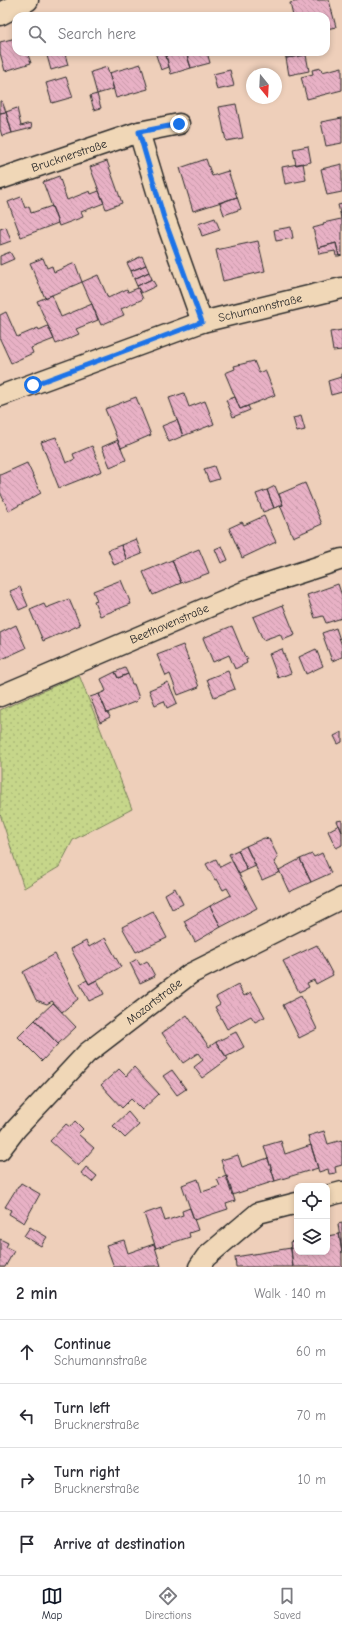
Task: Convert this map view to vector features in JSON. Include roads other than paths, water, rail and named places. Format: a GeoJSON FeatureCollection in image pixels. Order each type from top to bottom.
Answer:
{"type":"FeatureCollection","features":[{"type":"Feature","properties":{"kind":"main road"},"geometry":{"type":"LineString","coordinates":[[0,14],[27,0]]}},
{"type":"Feature","properties":{"kind":"street","name":"Brucknerstraße"},"geometry":{"type":"LineString","coordinates":[[0,179],[139,132],[179,124]]}},
{"type":"Feature","properties":{"kind":"street"},"geometry":{"type":"LineString","coordinates":[[139,132],[164,218],[202,322]]}},
{"type":"Feature","properties":{"kind":"street","name":"Schumannstraße"},"geometry":{"type":"LineString","coordinates":[[0,396],[202,322],[342,288]]}},
{"type":"Feature","properties":{"kind":"street","name":"Beethovenstraße"},"geometry":{"type":"LineString","coordinates":[[0,696],[253,588],[342,559]]}},
{"type":"Feature","properties":{"kind":"street","name":"Mozartstraße"},"geometry":{"type":"LineString","coordinates":[[0,1150],[16,1129],[88,1053],[190,974],[342,898]]}},
{"type":"Feature","properties":{"kind":"street"},"geometry":{"type":"LineString","coordinates":[[330,1195],[342,1192]]}},
{"type":"Feature","properties":{"kind":"street"},"geometry":{"type":"LineString","coordinates":[[199,1267],[206,1257],[258,1213],[294,1204]]}}]}
